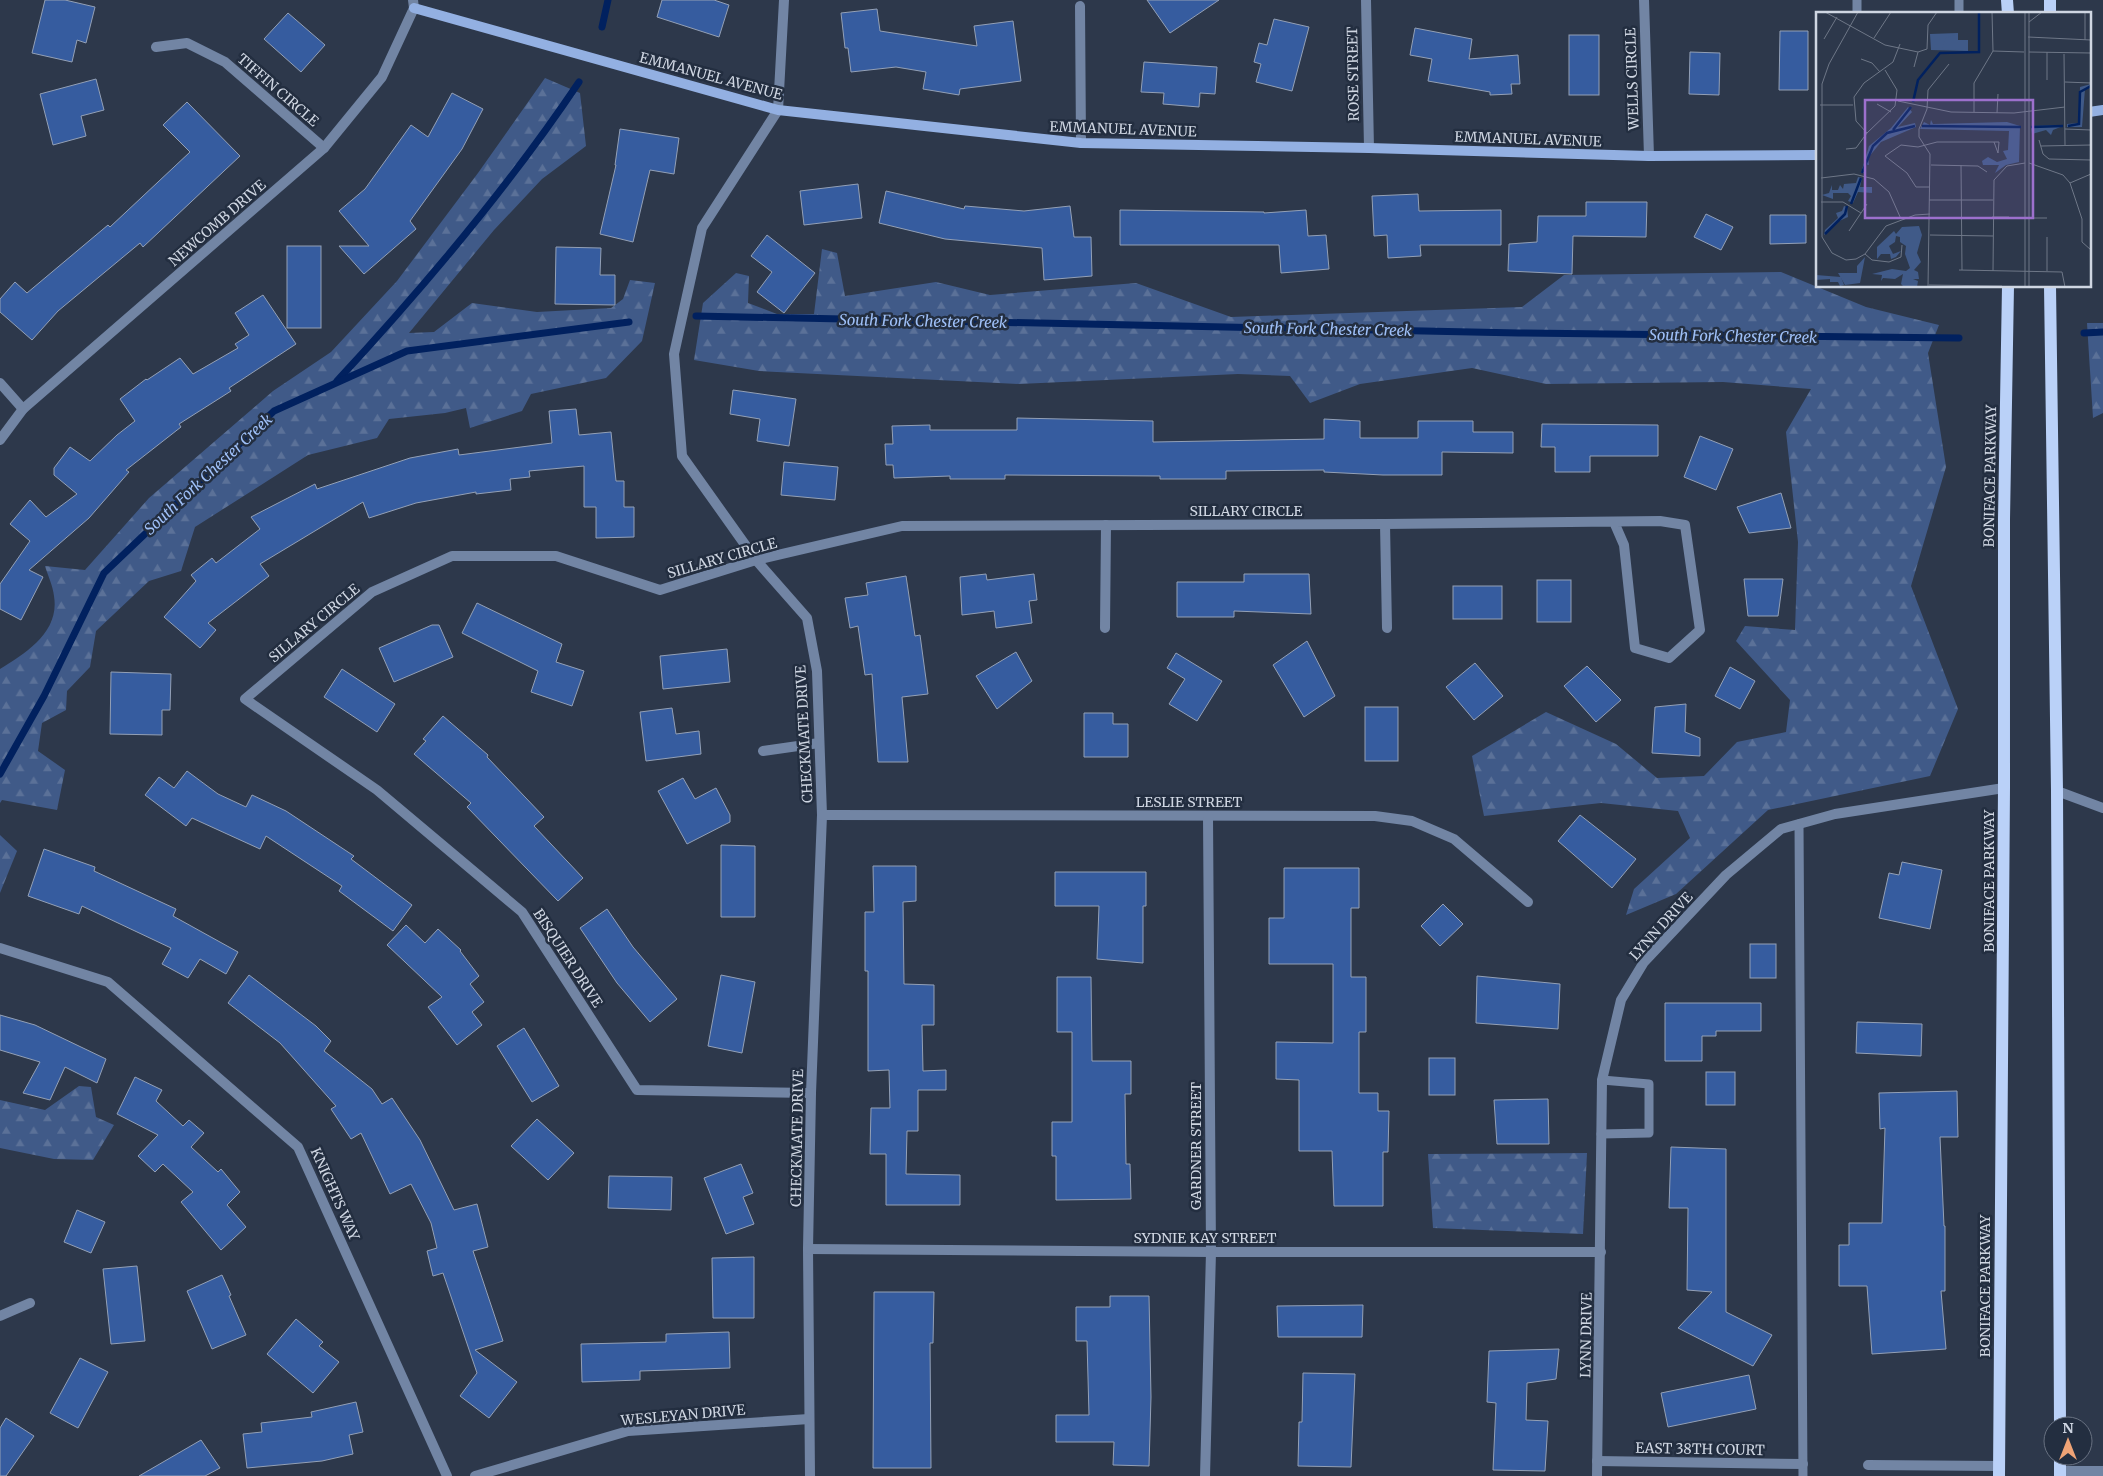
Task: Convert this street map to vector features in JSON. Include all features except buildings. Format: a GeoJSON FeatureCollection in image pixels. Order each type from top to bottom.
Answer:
{"type":"FeatureCollection","features":[{"type":"Feature","properties":{"kind":"main road","name":"BONIFACE PARKWAY"},"geometry":{"type":"LineString","coordinates":[[1999,1471],[2004,519],[2008,288]]}},
{"type":"Feature","properties":{"kind":"main road"},"geometry":{"type":"LineString","coordinates":[[2050,288],[2057,792],[2060,1416]]}},
{"type":"Feature","properties":{"kind":"street","name":"CHECKMATE DRIVE"},"geometry":{"type":"LineString","coordinates":[[784,0],[778,110],[702,228],[674,354],[682,456],[756,560],[807,618],[817,671],[822,814],[811,1092],[808,1249],[810,1476]]}},
{"type":"Feature","properties":{"kind":"street","name":"ROSE STREET"},"geometry":{"type":"LineString","coordinates":[[1366,0],[1369,148]]}},
{"type":"Feature","properties":{"kind":"street","name":"WELLS CIRCLE"},"geometry":{"type":"LineString","coordinates":[[1644,0],[1648,156]]}},
{"type":"Feature","properties":{"kind":"street","name":"EMMANUEL AVENUE"},"geometry":{"type":"LineString","coordinates":[[414,4],[778,110],[1081,143],[1369,148],[1648,156],[1816,155]]}},
{"type":"Feature","properties":{"kind":"street","name":"NEWCOMB DRIVE"},"geometry":{"type":"LineString","coordinates":[[0,440],[23,409],[324,148],[382,77],[414,4]]}},
{"type":"Feature","properties":{"kind":"street"},"geometry":{"type":"LineString","coordinates":[[1080,6],[1081,143]]}},
{"type":"Feature","properties":{"kind":"street","name":"TIFFIN CIRCLE"},"geometry":{"type":"LineString","coordinates":[[156,47],[186,44],[225,62],[324,148]]}},
{"type":"Feature","properties":{"kind":"street"},"geometry":{"type":"LineString","coordinates":[[2090,112],[2103,110]]}},
{"type":"Feature","properties":{"kind":"street"},"geometry":{"type":"LineString","coordinates":[[0,383],[23,409]]}},
{"type":"Feature","properties":{"kind":"street","name":"SILLARY CIRCLE"},"geometry":{"type":"LineString","coordinates":[[245,699],[372,592],[452,556],[556,556],[660,590],[756,560],[902,526],[1660,521],[1685,525],[1700,630],[1670,658],[1635,648],[1624,545],[1614,522]]}},
{"type":"Feature","properties":{"kind":"street"},"geometry":{"type":"LineString","coordinates":[[1385,524],[1387,628]]}},
{"type":"Feature","properties":{"kind":"street"},"geometry":{"type":"LineString","coordinates":[[1105,628],[1106,525]]}},
{"type":"Feature","properties":{"kind":"street","name":"BISQUIER DRIVE"},"geometry":{"type":"LineString","coordinates":[[245,699],[377,790],[522,912],[636,1090],[811,1092]]}},
{"type":"Feature","properties":{"kind":"street"},"geometry":{"type":"LineString","coordinates":[[763,751],[819,743]]}},
{"type":"Feature","properties":{"kind":"street","name":"LYNN DRIVE"},"geometry":{"type":"LineString","coordinates":[[1597,1476],[1602,1252],[1602,1080],[1620,1000],[1644,962],[1726,875],[1781,829],[1835,814],[2004,788]]}},
{"type":"Feature","properties":{"kind":"street"},"geometry":{"type":"LineString","coordinates":[[2057,792],[2103,808]]}},
{"type":"Feature","properties":{"kind":"street","name":"LESLIE STREET"},"geometry":{"type":"LineString","coordinates":[[822,814],[1375,816],[1412,821],[1454,840],[1528,902]]}},
{"type":"Feature","properties":{"kind":"street","name":"GARDNER STREET"},"geometry":{"type":"LineString","coordinates":[[1205,1476],[1211,1252],[1208,816]]}},
{"type":"Feature","properties":{"kind":"street","name":"KNIGHTS WAY"},"geometry":{"type":"LineString","coordinates":[[0,948],[108,982],[298,1147],[447,1476]]}},
{"type":"Feature","properties":{"kind":"street","name":"SYDNIE KAY STREET"},"geometry":{"type":"LineString","coordinates":[[808,1249],[1602,1252]]}},
{"type":"Feature","properties":{"kind":"street"},"geometry":{"type":"LineString","coordinates":[[0,1316],[30,1303]]}},
{"type":"Feature","properties":{"kind":"street","name":"WESLEYAN DRIVE"},"geometry":{"type":"LineString","coordinates":[[474,1476],[628,1431],[809,1419]]}},
{"type":"Feature","properties":{"kind":"street","name":"EAST 38TH COURT"},"geometry":{"type":"LineString","coordinates":[[1597,1461],[1803,1464]]}},
{"type":"Feature","properties":{"kind":"street"},"geometry":{"type":"LineString","coordinates":[[1868,1465],[1999,1471]]}},
{"type":"Feature","properties":{"kind":"street"},"geometry":{"type":"LineString","coordinates":[[2060,1473],[2103,1471]]}},
{"type":"Feature","properties":{"kind":"lane"},"geometry":{"type":"LineString","coordinates":[[1799,824],[1803,1476]]}},
{"type":"Feature","properties":{"kind":"lane"},"geometry":{"type":"LineString","coordinates":[[1601,1134],[1649,1133],[1650,1084],[1602,1080]]}},
{"type":"Feature","properties":{"kind":"green space"},"geometry":{"type":"Polygon","coordinates":[[[545,78],[580,93],[586,146],[542,179],[494,230],[409,333],[434,332],[472,303],[537,312],[611,308],[623,299],[630,280],[655,283],[642,341],[606,378],[531,394],[522,411],[470,428],[466,408],[445,413],[389,419],[377,438],[308,455],[195,527],[181,571],[149,581],[96,631],[90,667],[67,691],[66,710],[42,723],[38,751],[65,770],[57,810],[2,800],[0,803],[0,669],[20,656],[39,640],[52,620],[54,596],[45,566],[85,570],[149,498],[273,391],[331,352],[397,281],[478,173],[545,78]]]}},
{"type":"Feature","properties":{"kind":"green space"},"geometry":{"type":"Polygon","coordinates":[[[822,249],[837,253],[845,296],[936,282],[990,295],[1136,283],[1231,317],[1522,307],[1564,275],[1781,272],[1866,307],[1939,325],[1928,353],[1946,467],[1911,586],[1958,709],[1930,776],[1768,810],[1676,894],[1626,915],[1634,889],[1690,838],[1678,811],[1601,803],[1484,816],[1472,756],[1546,712],[1616,744],[1657,778],[1704,776],[1737,742],[1786,732],[1790,700],[1736,641],[1745,626],[1795,630],[1798,542],[1786,432],[1811,389],[1723,382],[1546,384],[1472,368],[1360,384],[1310,403],[1290,376],[1238,374],[1019,384],[759,371],[694,360],[703,303],[736,273],[749,276],[748,303],[777,314],[814,314],[822,249]]]}},
{"type":"Feature","properties":{"kind":"green space"},"geometry":{"type":"Polygon","coordinates":[[[2087,323],[2103,323],[2103,413],[2093,418],[2087,323]]]}},
{"type":"Feature","properties":{"kind":"green space"},"geometry":{"type":"Polygon","coordinates":[[[0,835],[17,851],[0,893],[0,835]]]}},
{"type":"Feature","properties":{"kind":"green space"},"geometry":{"type":"Polygon","coordinates":[[[79,1086],[91,1087],[96,1117],[114,1125],[93,1160],[54,1159],[0,1148],[0,1100],[45,1110],[79,1086]]]}},
{"type":"Feature","properties":{"kind":"green space"},"geometry":{"type":"Polygon","coordinates":[[[1587,1153],[1583,1234],[1433,1228],[1428,1154],[1587,1153]]]}},
{"type":"Feature","properties":{"kind":"waterway"},"geometry":{"type":"LineString","coordinates":[[602,27],[608,0]]}},
{"type":"Feature","properties":{"kind":"waterway"},"geometry":{"type":"LineString","coordinates":[[337,381],[402,310],[464,236],[523,160],[579,82]]}},
{"type":"Feature","properties":{"kind":"waterway","name":"South Fork Chester Creek"},"geometry":{"type":"LineString","coordinates":[[696,316],[1519,333],[1959,338]]}},
{"type":"Feature","properties":{"kind":"waterway","name":"South Fork Chester Creek"},"geometry":{"type":"LineString","coordinates":[[0,774],[44,696],[104,573],[274,411],[407,351],[629,322]]}},
{"type":"Feature","properties":{"kind":"waterway","name":"South Fork Chester Creek"},"geometry":{"type":"LineString","coordinates":[[2084,333],[2103,332]]}}]}
